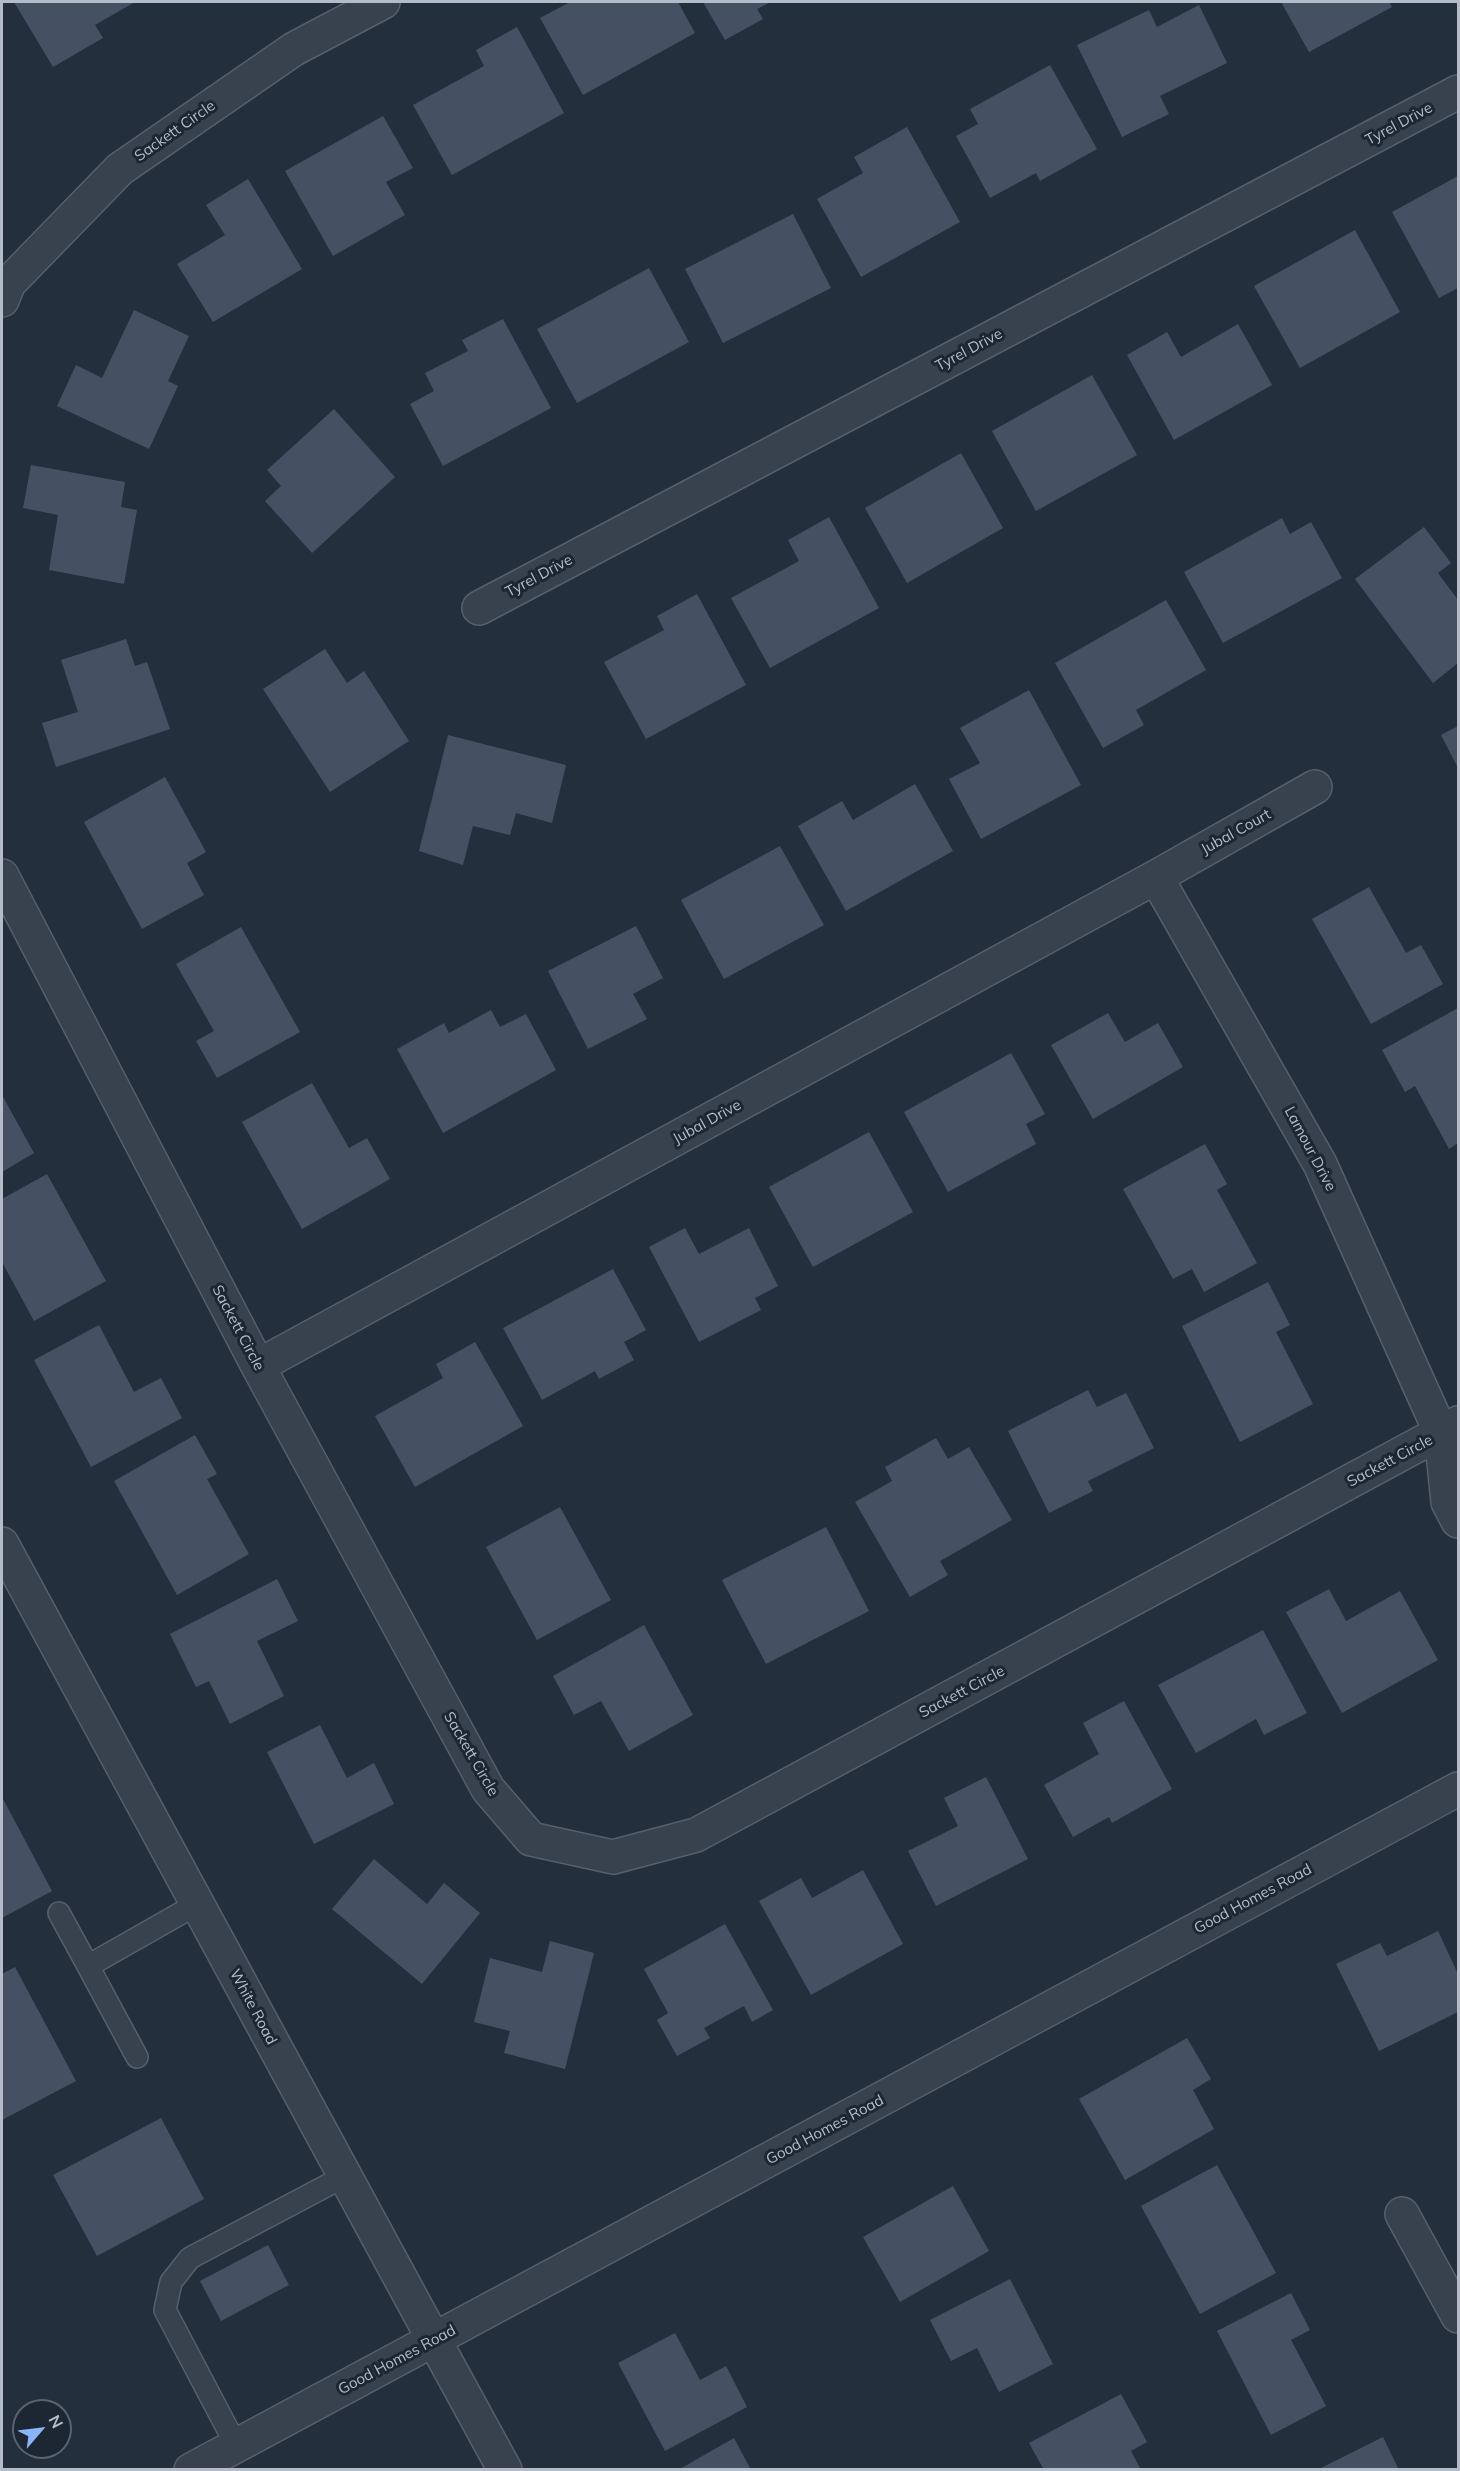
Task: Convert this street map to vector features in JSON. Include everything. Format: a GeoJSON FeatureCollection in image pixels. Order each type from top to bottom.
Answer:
{"type":"FeatureCollection","features":[{"type":"Feature","properties":{"kind":"street","name":"Sackett Circle"},"geometry":{"type":"LineString","coordinates":[[2,300],[9,284],[120,169],[294,49],[383,2]]}},
{"type":"Feature","properties":{"kind":"street","name":"Tyrel Drive"},"geometry":{"type":"LineString","coordinates":[[479,608],[1458,92]]}},
{"type":"Feature","properties":{"kind":"street","name":"Jubal Court"},"geometry":{"type":"LineString","coordinates":[[1156,877],[1315,787]]}},
{"type":"Feature","properties":{"kind":"street","name":"Sackett Circle"},"geometry":{"type":"LineString","coordinates":[[2,876],[258,1366],[488,1789],[531,1839],[613,1857],[696,1835],[1452,1434]]}},
{"type":"Feature","properties":{"kind":"street","name":"Jubal Drive"},"geometry":{"type":"LineString","coordinates":[[258,1366],[1156,877]]}},
{"type":"Feature","properties":{"kind":"street","name":"Lamour Drive"},"geometry":{"type":"LineString","coordinates":[[1156,877],[1320,1164],[1452,1434],[1448,1502],[1458,1521]]}},
{"type":"Feature","properties":{"kind":"street","name":"White Road"},"geometry":{"type":"LineString","coordinates":[[2,1544],[505,2469]]}},
{"type":"Feature","properties":{"kind":"street","name":"Good Homes Road"},"geometry":{"type":"LineString","coordinates":[[191,2469],[1458,1789]]}},
{"type":"Feature","properties":{"kind":"street"},"geometry":{"type":"LineString","coordinates":[[1402,2214],[1458,2316]]}},
{"type":"Feature","properties":{"kind":"lane"},"geometry":{"type":"LineString","coordinates":[[88,1966],[197,1904]]}},
{"type":"Feature","properties":{"kind":"lane"},"geometry":{"type":"LineString","coordinates":[[59,1913],[137,2056]]}},
{"type":"Feature","properties":{"kind":"lane"},"geometry":{"type":"LineString","coordinates":[[236,2445],[165,2310],[171,2282],[190,2258],[345,2176]]}},
{"type":"Feature","properties":{"kind":"building"},"geometry":{"type":"Polygon","coordinates":[[[14,2],[135,2],[95,25],[103,38],[53,67],[14,2]]]}},
{"type":"Feature","properties":{"kind":"building"},"geometry":{"type":"Polygon","coordinates":[[[570,2],[678,2],[695,33],[583,95],[540,18],[570,2]]]}},
{"type":"Feature","properties":{"kind":"building"},"geometry":{"type":"Polygon","coordinates":[[[703,2],[771,2],[757,9],[763,19],[725,40],[703,2]]]}},
{"type":"Feature","properties":{"kind":"building"},"geometry":{"type":"Polygon","coordinates":[[[1281,2],[1389,2],[1392,7],[1309,52],[1281,2]]]}},
{"type":"Feature","properties":{"kind":"building"},"geometry":{"type":"Polygon","coordinates":[[[1199,5],[1227,63],[1160,96],[1169,114],[1122,137],[1077,45],[1149,10],[1157,27],[1199,5]]]}},
{"type":"Feature","properties":{"kind":"building"},"geometry":{"type":"Polygon","coordinates":[[[517,27],[564,113],[452,175],[413,105],[484,66],[476,50],[517,27]]]}},
{"type":"Feature","properties":{"kind":"building"},"geometry":{"type":"Polygon","coordinates":[[[1050,65],[1097,149],[1040,181],[1036,173],[990,198],[956,136],[978,124],[970,109],[1050,65]]]}},
{"type":"Feature","properties":{"kind":"building"},"geometry":{"type":"Polygon","coordinates":[[[383,116],[413,168],[386,182],[405,215],[333,256],[285,171],[383,116]]]}},
{"type":"Feature","properties":{"kind":"building"},"geometry":{"type":"Polygon","coordinates":[[[907,127],[960,222],[861,277],[817,199],[863,173],[854,157],[907,127]]]}},
{"type":"Feature","properties":{"kind":"building"},"geometry":{"type":"Polygon","coordinates":[[[1458,176],[1458,288],[1439,298],[1392,212],[1458,176]]]}},
{"type":"Feature","properties":{"kind":"building"},"geometry":{"type":"Polygon","coordinates":[[[248,179],[302,269],[213,322],[177,264],[225,235],[206,205],[248,179]]]}},
{"type":"Feature","properties":{"kind":"building"},"geometry":{"type":"Polygon","coordinates":[[[793,214],[831,288],[723,343],[685,269],[793,214]]]}},
{"type":"Feature","properties":{"kind":"building"},"geometry":{"type":"Polygon","coordinates":[[[1355,230],[1400,312],[1300,368],[1254,286],[1355,230]]]}},
{"type":"Feature","properties":{"kind":"building"},"geometry":{"type":"Polygon","coordinates":[[[649,268],[689,342],[577,403],[537,329],[649,268]]]}},
{"type":"Feature","properties":{"kind":"building"},"geometry":{"type":"Polygon","coordinates":[[[134,310],[189,336],[168,381],[178,386],[149,449],[57,406],[76,365],[102,378],[134,310]]]}},
{"type":"Feature","properties":{"kind":"building"},"geometry":{"type":"Polygon","coordinates":[[[503,319],[551,408],[443,466],[410,404],[434,391],[425,373],[468,351],[462,340],[503,319]]]}},
{"type":"Feature","properties":{"kind":"building"},"geometry":{"type":"Polygon","coordinates":[[[1238,324],[1272,385],[1174,440],[1127,355],[1167,332],[1181,357],[1238,324]]]}},
{"type":"Feature","properties":{"kind":"building"},"geometry":{"type":"Polygon","coordinates":[[[1092,375],[1137,455],[1036,511],[992,431],[1092,375]]]}},
{"type":"Feature","properties":{"kind":"building"},"geometry":{"type":"Polygon","coordinates":[[[334,409],[395,477],[312,553],[265,501],[281,486],[267,470],[334,409]]]}},
{"type":"Feature","properties":{"kind":"building"},"geometry":{"type":"Polygon","coordinates":[[[961,453],[1003,528],[907,583],[865,508],[961,453]]]}},
{"type":"Feature","properties":{"kind":"building"},"geometry":{"type":"Polygon","coordinates":[[[31,465],[125,482],[121,507],[137,510],[124,584],[49,570],[58,515],[23,508],[31,465]]]}},
{"type":"Feature","properties":{"kind":"building"},"geometry":{"type":"Polygon","coordinates":[[[829,517],[879,608],[770,668],[731,598],[799,561],[788,540],[829,517]]]}},
{"type":"Feature","properties":{"kind":"building"},"geometry":{"type":"Polygon","coordinates":[[[1282,518],[1290,534],[1311,522],[1342,578],[1223,643],[1184,572],[1282,518]]]}},
{"type":"Feature","properties":{"kind":"building"},"geometry":{"type":"Polygon","coordinates":[[[1424,527],[1451,563],[1438,573],[1458,600],[1458,663],[1433,683],[1355,579],[1424,527]]]}},
{"type":"Feature","properties":{"kind":"building"},"geometry":{"type":"Polygon","coordinates":[[[697,594],[746,685],[646,739],[604,662],[664,630],[657,616],[697,594]]]}},
{"type":"Feature","properties":{"kind":"building"},"geometry":{"type":"Polygon","coordinates":[[[1166,600],[1206,670],[1136,710],[1144,725],[1103,748],[1055,663],[1166,600]]]}},
{"type":"Feature","properties":{"kind":"building"},"geometry":{"type":"Polygon","coordinates":[[[126,639],[135,666],[147,662],[170,729],[56,767],[42,723],[78,712],[61,660],[126,639]]]}},
{"type":"Feature","properties":{"kind":"building"},"geometry":{"type":"Polygon","coordinates":[[[325,649],[347,683],[364,671],[409,741],[330,792],[263,689],[325,649]]]}},
{"type":"Feature","properties":{"kind":"building"},"geometry":{"type":"Polygon","coordinates":[[[1029,690],[1081,785],[981,839],[949,779],[980,763],[960,728],[1029,690]]]}},
{"type":"Feature","properties":{"kind":"building"},"geometry":{"type":"Polygon","coordinates":[[[1458,726],[1458,768],[1441,735],[1458,726]]]}},
{"type":"Feature","properties":{"kind":"building"},"geometry":{"type":"Polygon","coordinates":[[[448,735],[566,765],[552,823],[516,813],[510,835],[473,826],[463,865],[419,851],[448,735]]]}},
{"type":"Feature","properties":{"kind":"building"},"geometry":{"type":"Polygon","coordinates":[[[165,777],[206,852],[187,863],[204,895],[142,929],[84,822],[165,777]]]}},
{"type":"Feature","properties":{"kind":"building"},"geometry":{"type":"Polygon","coordinates":[[[915,784],[953,851],[846,911],[798,826],[842,801],[853,820],[915,784]]]}},
{"type":"Feature","properties":{"kind":"building"},"geometry":{"type":"Polygon","coordinates":[[[780,846],[824,925],[724,979],[681,900],[780,846]]]}},
{"type":"Feature","properties":{"kind":"building"},"geometry":{"type":"Polygon","coordinates":[[[1369,887],[1406,953],[1421,945],[1443,984],[1371,1024],[1312,919],[1369,887]]]}},
{"type":"Feature","properties":{"kind":"building"},"geometry":{"type":"Polygon","coordinates":[[[636,926],[663,978],[633,994],[647,1019],[588,1049],[548,971],[636,926]]]}},
{"type":"Feature","properties":{"kind":"building"},"geometry":{"type":"Polygon","coordinates":[[[241,927],[300,1032],[217,1078],[196,1041],[214,1031],[176,964],[241,927]]]}},
{"type":"Feature","properties":{"kind":"building"},"geometry":{"type":"Polygon","coordinates":[[[1458,1008],[1458,1143],[1449,1149],[1415,1086],[1405,1092],[1382,1050],[1458,1008]]]}},
{"type":"Feature","properties":{"kind":"building"},"geometry":{"type":"Polygon","coordinates":[[[491,1010],[500,1027],[526,1014],[556,1070],[443,1133],[397,1049],[444,1023],[449,1033],[491,1010]]]}},
{"type":"Feature","properties":{"kind":"building"},"geometry":{"type":"Polygon","coordinates":[[[1108,1013],[1125,1042],[1158,1023],[1183,1067],[1093,1119],[1051,1045],[1108,1013]]]}},
{"type":"Feature","properties":{"kind":"building"},"geometry":{"type":"Polygon","coordinates":[[[1011,1053],[1045,1114],[1026,1124],[1036,1144],[948,1192],[904,1112],[1011,1053]]]}},
{"type":"Feature","properties":{"kind":"building"},"geometry":{"type":"Polygon","coordinates":[[[312,1083],[349,1148],[367,1138],[390,1179],[302,1229],[242,1122],[312,1083]]]}},
{"type":"Feature","properties":{"kind":"building"},"geometry":{"type":"Polygon","coordinates":[[[2,1095],[34,1153],[2,1172],[2,1095]]]}},
{"type":"Feature","properties":{"kind":"building"},"geometry":{"type":"Polygon","coordinates":[[[869,1132],[913,1212],[813,1267],[769,1187],[869,1132]]]}},
{"type":"Feature","properties":{"kind":"building"},"geometry":{"type":"Polygon","coordinates":[[[1205,1144],[1227,1184],[1217,1190],[1257,1263],[1204,1292],[1192,1269],[1173,1279],[1123,1189],[1205,1144]]]}},
{"type":"Feature","properties":{"kind":"building"},"geometry":{"type":"Polygon","coordinates":[[[47,1174],[106,1281],[34,1321],[2,1262],[2,1199],[47,1174]]]}},
{"type":"Feature","properties":{"kind":"building"},"geometry":{"type":"Polygon","coordinates":[[[685,1228],[699,1254],[749,1228],[778,1286],[755,1298],[761,1310],[699,1342],[649,1247],[685,1228]]]}},
{"type":"Feature","properties":{"kind":"building"},"geometry":{"type":"Polygon","coordinates":[[[613,1269],[646,1330],[624,1342],[634,1360],[599,1379],[595,1371],[542,1400],[503,1328],[613,1269]]]}},
{"type":"Feature","properties":{"kind":"building"},"geometry":{"type":"Polygon","coordinates":[[[1268,1282],[1290,1325],[1276,1332],[1313,1404],[1240,1442],[1182,1326],[1268,1282]]]}},
{"type":"Feature","properties":{"kind":"building"},"geometry":{"type":"Polygon","coordinates":[[[99,1325],[134,1392],[161,1378],[182,1418],[91,1467],[34,1360],[99,1325]]]}},
{"type":"Feature","properties":{"kind":"building"},"geometry":{"type":"Polygon","coordinates":[[[475,1342],[523,1426],[415,1487],[375,1416],[443,1378],[436,1364],[475,1342]]]}},
{"type":"Feature","properties":{"kind":"building"},"geometry":{"type":"Polygon","coordinates":[[[1088,1390],[1097,1407],[1126,1393],[1154,1448],[1088,1481],[1093,1491],[1049,1513],[1008,1431],[1088,1390]]]}},
{"type":"Feature","properties":{"kind":"building"},"geometry":{"type":"Polygon","coordinates":[[[195,1435],[217,1474],[207,1479],[249,1554],[177,1595],[114,1481],[195,1435]]]}},
{"type":"Feature","properties":{"kind":"building"},"geometry":{"type":"Polygon","coordinates":[[[936,1438],[948,1459],[969,1447],[1012,1520],[940,1561],[948,1575],[910,1597],[855,1502],[892,1481],[885,1467],[936,1438]]]}},
{"type":"Feature","properties":{"kind":"building"},"geometry":{"type":"Polygon","coordinates":[[[560,1507],[611,1600],[537,1640],[486,1547],[560,1507]]]}},
{"type":"Feature","properties":{"kind":"building"},"geometry":{"type":"Polygon","coordinates":[[[826,1527],[869,1611],[766,1664],[722,1580],[826,1527]]]}},
{"type":"Feature","properties":{"kind":"building"},"geometry":{"type":"Polygon","coordinates":[[[277,1579],[298,1621],[257,1641],[284,1696],[230,1724],[209,1681],[196,1687],[170,1634],[277,1579]]]}},
{"type":"Feature","properties":{"kind":"building"},"geometry":{"type":"Polygon","coordinates":[[[1329,1589],[1346,1621],[1400,1591],[1438,1660],[1342,1713],[1286,1612],[1329,1589]]]}},
{"type":"Feature","properties":{"kind":"building"},"geometry":{"type":"Polygon","coordinates":[[[644,1625],[693,1715],[629,1751],[601,1701],[574,1715],[553,1676],[644,1625]]]}},
{"type":"Feature","properties":{"kind":"building"},"geometry":{"type":"Polygon","coordinates":[[[1263,1630],[1307,1713],[1264,1735],[1256,1719],[1196,1753],[1158,1685],[1263,1630]]]}},
{"type":"Feature","properties":{"kind":"building"},"geometry":{"type":"Polygon","coordinates":[[[1124,1701],[1172,1789],[1112,1823],[1109,1817],[1073,1837],[1044,1785],[1099,1754],[1083,1723],[1124,1701]]]}},
{"type":"Feature","properties":{"kind":"building"},"geometry":{"type":"Polygon","coordinates":[[[320,1725],[347,1778],[374,1763],[394,1804],[314,1844],[267,1752],[320,1725]]]}},
{"type":"Feature","properties":{"kind":"building"},"geometry":{"type":"Polygon","coordinates":[[[986,1777],[1028,1859],[936,1906],[908,1851],[958,1826],[944,1798],[986,1777]]]}},
{"type":"Feature","properties":{"kind":"building"},"geometry":{"type":"Polygon","coordinates":[[[2,1797],[52,1891],[2,1918],[2,1797]]]}},
{"type":"Feature","properties":{"kind":"building"},"geometry":{"type":"Polygon","coordinates":[[[374,1859],[427,1904],[444,1883],[480,1913],[422,1984],[332,1909],[374,1859]]]}},
{"type":"Feature","properties":{"kind":"building"},"geometry":{"type":"Polygon","coordinates":[[[863,1870],[903,1944],[811,1995],[759,1901],[801,1878],[812,1898],[863,1870]]]}},
{"type":"Feature","properties":{"kind":"building"},"geometry":{"type":"Polygon","coordinates":[[[725,1924],[773,2010],[752,2022],[744,2006],[704,2028],[710,2038],[677,2056],[657,2020],[668,2013],[644,1969],[725,1924]]]}},
{"type":"Feature","properties":{"kind":"building"},"geometry":{"type":"Polygon","coordinates":[[[1438,1931],[1458,1974],[1458,2012],[1379,2051],[1336,1964],[1380,1943],[1387,1956],[1438,1931]]]}},
{"type":"Feature","properties":{"kind":"building"},"geometry":{"type":"Polygon","coordinates":[[[550,1941],[594,1953],[565,2069],[504,2053],[510,2031],[474,2022],[490,1958],[542,1972],[550,1941]]]}},
{"type":"Feature","properties":{"kind":"building"},"geometry":{"type":"Polygon","coordinates":[[[15,1967],[76,2081],[2,2120],[2,1974],[15,1967]]]}},
{"type":"Feature","properties":{"kind":"building"},"geometry":{"type":"Polygon","coordinates":[[[1187,2038],[1211,2079],[1193,2090],[1214,2129],[1125,2180],[1079,2099],[1187,2038]]]}},
{"type":"Feature","properties":{"kind":"building"},"geometry":{"type":"Polygon","coordinates":[[[161,2118],[204,2199],[97,2256],[53,2175],[161,2118]]]}},
{"type":"Feature","properties":{"kind":"building"},"geometry":{"type":"Polygon","coordinates":[[[1217,2165],[1276,2273],[1200,2314],[1141,2206],[1217,2165]]]}},
{"type":"Feature","properties":{"kind":"building"},"geometry":{"type":"Polygon","coordinates":[[[953,2186],[989,2251],[900,2302],[863,2237],[953,2186]]]}},
{"type":"Feature","properties":{"kind":"building"},"geometry":{"type":"Polygon","coordinates":[[[268,2245],[289,2285],[221,2321],[200,2281],[268,2245]]]}},
{"type":"Feature","properties":{"kind":"building"},"geometry":{"type":"Polygon","coordinates":[[[1010,2279],[1053,2364],[999,2392],[977,2348],[951,2361],[930,2320],[1010,2279]]]}},
{"type":"Feature","properties":{"kind":"building"},"geometry":{"type":"Polygon","coordinates":[[[1291,2293],[1310,2330],[1291,2340],[1326,2406],[1271,2435],[1217,2331],[1291,2293]]]}},
{"type":"Feature","properties":{"kind":"building"},"geometry":{"type":"Polygon","coordinates":[[[675,2333],[700,2380],[726,2366],[747,2407],[665,2451],[618,2363],[675,2333]]]}},
{"type":"Feature","properties":{"kind":"building"},"geometry":{"type":"Polygon","coordinates":[[[1121,2394],[1147,2442],[1131,2451],[1141,2470],[1044,2470],[1029,2443],[1121,2394]]]}},
{"type":"Feature","properties":{"kind":"building"},"geometry":{"type":"Polygon","coordinates":[[[1383,2437],[1399,2470],[1317,2470],[1383,2437]]]}},
{"type":"Feature","properties":{"kind":"building"},"geometry":{"type":"Polygon","coordinates":[[[734,2438],[751,2470],[678,2470],[734,2438]]]}}]}
